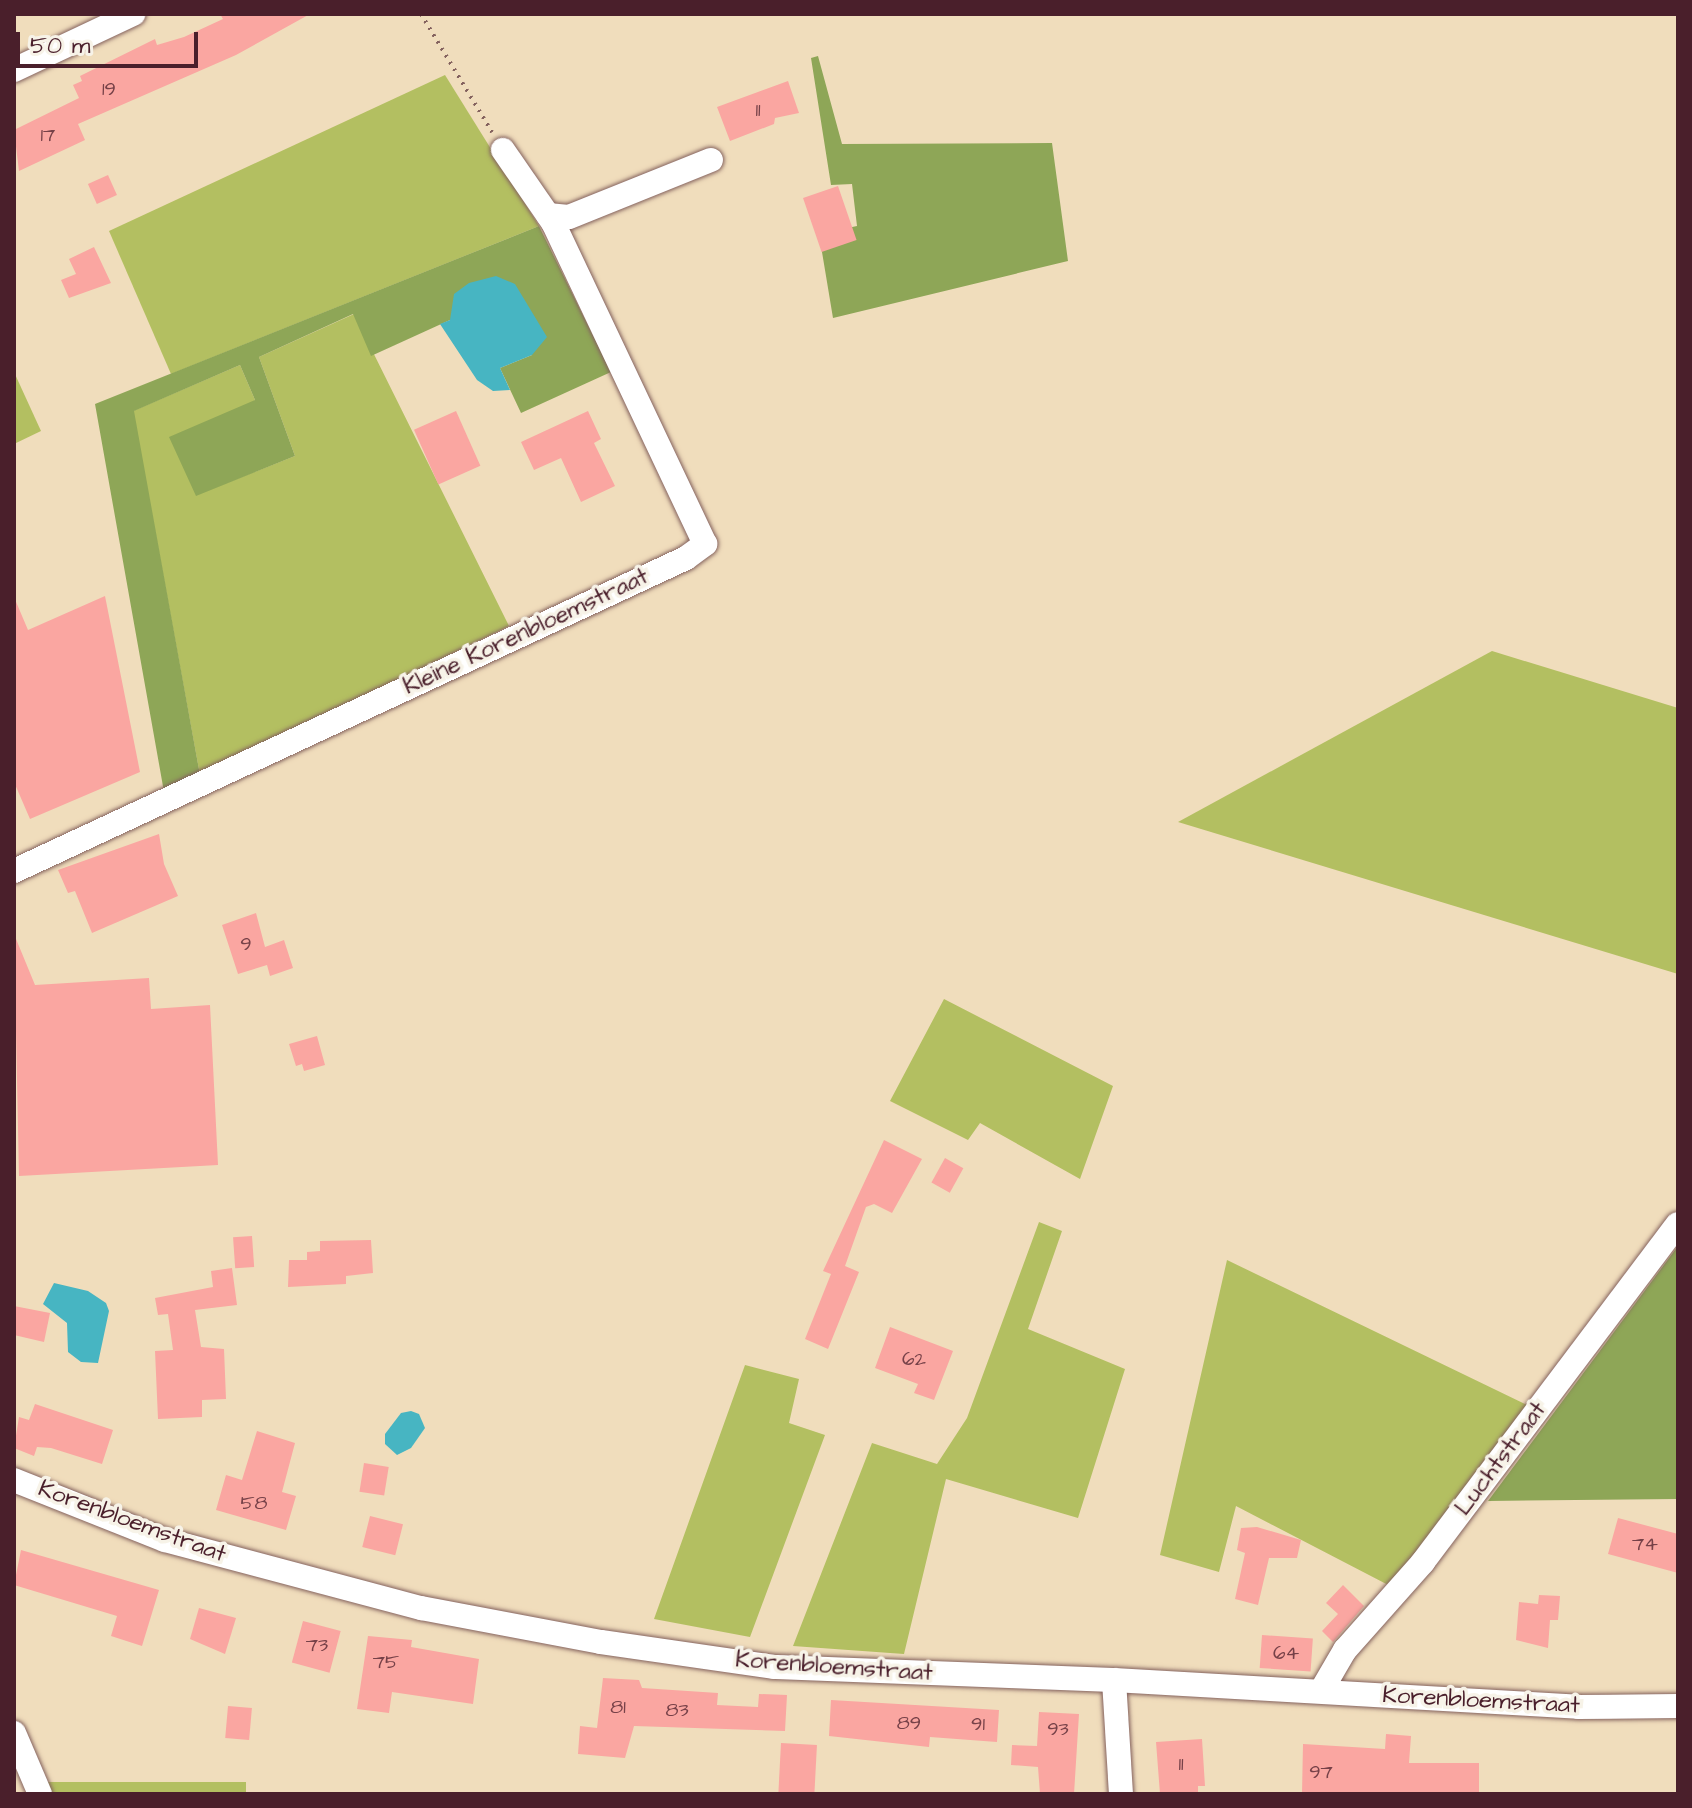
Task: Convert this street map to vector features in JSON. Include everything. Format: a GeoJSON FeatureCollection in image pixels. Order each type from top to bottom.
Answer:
{"type":"FeatureCollection","features":[{"type":"Feature","properties":{"kind":"street"},"geometry":{"type":"LineString","coordinates":[[14,70],[129,15]]}},
{"type":"Feature","properties":{"kind":"street"},"geometry":{"type":"LineString","coordinates":[[503,150],[548,215],[569,217],[711,160]]}},
{"type":"Feature","properties":{"kind":"street","name":"Kleine Korenbloemstraat"},"geometry":{"type":"LineString","coordinates":[[14,871],[686,558],[705,544],[548,215]]}},
{"type":"Feature","properties":{"kind":"street","name":"Luchtstraat"},"geometry":{"type":"LineString","coordinates":[[1321,1691],[1345,1650],[1423,1562],[1678,1224]]}},
{"type":"Feature","properties":{"kind":"street","name":"Korenbloemstraat"},"geometry":{"type":"LineString","coordinates":[[14,1480],[165,1540],[421,1608],[601,1642],[775,1667],[1114,1680],[1578,1707],[1678,1706]]}},
{"type":"Feature","properties":{"kind":"street"},"geometry":{"type":"LineString","coordinates":[[1114,1680],[1121,1794]]}},
{"type":"Feature","properties":{"kind":"street"},"geometry":{"type":"LineString","coordinates":[[14,1733],[40,1794]]}},
{"type":"Feature","properties":{"kind":"path"},"geometry":{"type":"LineString","coordinates":[[421,14],[503,150]]}},
{"type":"Feature","properties":{"kind":"green space"},"geometry":{"type":"Polygon","coordinates":[[[818,56],[842,144],[1052,143],[1068,261],[833,318],[819,234],[857,226],[852,184],[831,185],[811,58],[818,56]]]}},
{"type":"Feature","properties":{"kind":"green space"},"geometry":{"type":"Polygon","coordinates":[[[445,75],[539,226],[171,374],[109,231],[445,75]]]}},
{"type":"Feature","properties":{"kind":"green space"},"geometry":{"type":"Polygon","coordinates":[[[539,226],[611,372],[521,413],[500,368],[532,355],[450,320],[371,356],[353,314],[259,357],[295,456],[196,496],[169,437],[255,400],[240,365],[134,411],[200,775],[164,792],[95,404],[539,226]]]}},
{"type":"Feature","properties":{"kind":"green space"},"geometry":{"type":"Polygon","coordinates":[[[354,314],[509,626],[200,775],[133,411],[240,365],[255,400],[196,495],[295,456],[259,357],[354,314]]]}},
{"type":"Feature","properties":{"kind":"green space"},"geometry":{"type":"Polygon","coordinates":[[[14,372],[41,431],[14,444],[14,372]]]}},
{"type":"Feature","properties":{"kind":"green space"},"geometry":{"type":"Polygon","coordinates":[[[1492,651],[1678,708],[1678,974],[1178,822],[1492,651]]]}},
{"type":"Feature","properties":{"kind":"green space"},"geometry":{"type":"Polygon","coordinates":[[[944,999],[1113,1086],[1080,1179],[980,1123],[968,1140],[890,1101],[944,999]]]}},
{"type":"Feature","properties":{"kind":"green space"},"geometry":{"type":"Polygon","coordinates":[[[1039,1222],[1062,1231],[1028,1329],[1125,1369],[1078,1518],[946,1479],[904,1654],[793,1646],[872,1443],[937,1464],[967,1418],[1039,1222]]]}},
{"type":"Feature","properties":{"kind":"green space"},"geometry":{"type":"Polygon","coordinates":[[[1678,1246],[1678,1499],[1488,1501],[1678,1246]]]}},
{"type":"Feature","properties":{"kind":"green space"},"geometry":{"type":"Polygon","coordinates":[[[1227,1260],[1531,1407],[1394,1588],[1236,1506],[1219,1572],[1160,1555],[1227,1260]]]}},
{"type":"Feature","properties":{"kind":"green space"},"geometry":{"type":"Polygon","coordinates":[[[745,1365],[799,1379],[789,1423],[825,1435],[750,1637],[654,1619],[745,1365]]]}},
{"type":"Feature","properties":{"kind":"green space"},"geometry":{"type":"Polygon","coordinates":[[[45,1782],[246,1782],[246,1794],[45,1794],[45,1782]]]}},
{"type":"Feature","properties":{"kind":"water"},"geometry":{"type":"Polygon","coordinates":[[[496,276],[515,284],[547,337],[532,355],[500,368],[510,390],[493,391],[477,380],[440,324],[450,320],[454,294],[469,283],[496,276]]]}},
{"type":"Feature","properties":{"kind":"water"},"geometry":{"type":"Polygon","coordinates":[[[54,1283],[88,1291],[106,1303],[109,1311],[98,1363],[81,1362],[68,1352],[67,1323],[43,1304],[54,1283]]]}},
{"type":"Feature","properties":{"kind":"water"},"geometry":{"type":"Polygon","coordinates":[[[411,1411],[419,1414],[425,1428],[411,1448],[397,1455],[385,1444],[385,1434],[401,1413],[411,1411]]]}},
{"type":"Feature","properties":{"kind":"building"},"geometry":{"type":"Polygon","coordinates":[[[220,14],[310,14],[236,55],[78,124],[85,140],[19,171],[14,130],[79,98],[73,85],[82,81],[80,76],[155,39],[157,45],[184,37],[223,19],[220,14]]]}},
{"type":"Feature","properties":{"kind":"building"},"geometry":{"type":"Polygon","coordinates":[[[788,81],[799,113],[775,118],[774,124],[730,141],[717,107],[788,81]]]}},
{"type":"Feature","properties":{"kind":"building"},"geometry":{"type":"Polygon","coordinates":[[[108,175],[117,195],[97,204],[88,184],[108,175]]]}},
{"type":"Feature","properties":{"kind":"building"},"geometry":{"type":"Polygon","coordinates":[[[838,186],[857,240],[822,252],[803,198],[838,186]]]}},
{"type":"Feature","properties":{"kind":"building"},"geometry":{"type":"Polygon","coordinates":[[[94,247],[111,283],[69,298],[61,280],[76,274],[69,259],[94,247]]]}},
{"type":"Feature","properties":{"kind":"building"},"geometry":{"type":"Polygon","coordinates":[[[456,411],[480,466],[438,485],[414,430],[456,411]]]}},
{"type":"Feature","properties":{"kind":"building"},"geometry":{"type":"Polygon","coordinates":[[[588,411],[601,439],[594,443],[615,486],[581,502],[561,458],[534,470],[521,442],[588,411]]]}},
{"type":"Feature","properties":{"kind":"building"},"geometry":{"type":"Polygon","coordinates":[[[105,596],[140,772],[30,819],[14,782],[14,597],[28,630],[105,596]]]}},
{"type":"Feature","properties":{"kind":"building"},"geometry":{"type":"Polygon","coordinates":[[[159,834],[164,864],[178,896],[92,933],[75,891],[68,893],[58,870],[159,834]]]}},
{"type":"Feature","properties":{"kind":"building"},"geometry":{"type":"Polygon","coordinates":[[[256,913],[265,947],[284,940],[293,968],[270,976],[267,965],[238,974],[222,925],[256,913]]]}},
{"type":"Feature","properties":{"kind":"building"},"geometry":{"type":"Polygon","coordinates":[[[14,934],[35,985],[149,978],[151,1009],[210,1005],[218,1165],[19,1176],[14,934]]]}},
{"type":"Feature","properties":{"kind":"building"},"geometry":{"type":"Polygon","coordinates":[[[317,1036],[325,1065],[304,1071],[302,1064],[296,1066],[289,1044],[317,1036]]]}},
{"type":"Feature","properties":{"kind":"building"},"geometry":{"type":"Polygon","coordinates":[[[884,1140],[922,1159],[892,1213],[874,1204],[866,1207],[845,1266],[859,1272],[828,1349],[805,1339],[831,1274],[823,1271],[884,1140]]]}},
{"type":"Feature","properties":{"kind":"building"},"geometry":{"type":"Polygon","coordinates":[[[945,1158],[963,1168],[950,1193],[931,1182],[945,1158]]]}},
{"type":"Feature","properties":{"kind":"building"},"geometry":{"type":"Polygon","coordinates":[[[252,1236],[254,1267],[235,1268],[233,1237],[252,1236]]]}},
{"type":"Feature","properties":{"kind":"building"},"geometry":{"type":"Polygon","coordinates":[[[371,1240],[373,1273],[346,1276],[346,1284],[288,1287],[289,1260],[307,1260],[307,1252],[320,1251],[320,1241],[371,1240]]]}},
{"type":"Feature","properties":{"kind":"building"},"geometry":{"type":"Polygon","coordinates":[[[232,1268],[237,1305],[195,1310],[201,1347],[224,1349],[226,1399],[202,1400],[202,1417],[158,1419],[155,1351],[173,1350],[168,1314],[158,1315],[155,1298],[213,1287],[211,1271],[232,1268]]]}},
{"type":"Feature","properties":{"kind":"building"},"geometry":{"type":"Polygon","coordinates":[[[14,1306],[50,1313],[44,1342],[14,1335],[14,1306]]]}},
{"type":"Feature","properties":{"kind":"building"},"geometry":{"type":"Polygon","coordinates":[[[890,1327],[953,1351],[934,1400],[914,1393],[918,1384],[875,1368],[890,1327]]]}},
{"type":"Feature","properties":{"kind":"building"},"geometry":{"type":"Polygon","coordinates":[[[35,1404],[113,1430],[102,1464],[51,1448],[37,1447],[34,1456],[14,1448],[19,1417],[29,1420],[35,1404]]]}},
{"type":"Feature","properties":{"kind":"building"},"geometry":{"type":"Polygon","coordinates":[[[257,1431],[295,1443],[282,1492],[296,1496],[286,1530],[216,1510],[226,1475],[242,1480],[257,1431]]]}},
{"type":"Feature","properties":{"kind":"building"},"geometry":{"type":"Polygon","coordinates":[[[364,1463],[389,1467],[384,1496],[359,1492],[364,1463]]]}},
{"type":"Feature","properties":{"kind":"building"},"geometry":{"type":"Polygon","coordinates":[[[370,1516],[403,1524],[395,1555],[362,1547],[370,1516]]]}},
{"type":"Feature","properties":{"kind":"building"},"geometry":{"type":"Polygon","coordinates":[[[1618,1518],[1678,1534],[1678,1573],[1608,1554],[1618,1518]]]}},
{"type":"Feature","properties":{"kind":"building"},"geometry":{"type":"Polygon","coordinates":[[[1257,1527],[1301,1540],[1297,1558],[1269,1558],[1258,1605],[1235,1599],[1245,1553],[1237,1550],[1241,1528],[1257,1527]]]}},
{"type":"Feature","properties":{"kind":"building"},"geometry":{"type":"Polygon","coordinates":[[[21,1550],[159,1590],[142,1646],[111,1636],[117,1616],[14,1585],[21,1550]]]}},
{"type":"Feature","properties":{"kind":"building"},"geometry":{"type":"Polygon","coordinates":[[[1343,1585],[1364,1606],[1333,1642],[1322,1631],[1338,1614],[1326,1603],[1343,1585]]]}},
{"type":"Feature","properties":{"kind":"building"},"geometry":{"type":"Polygon","coordinates":[[[1539,1595],[1560,1596],[1558,1620],[1550,1620],[1548,1648],[1516,1640],[1519,1602],[1538,1604],[1539,1595]]]}},
{"type":"Feature","properties":{"kind":"building"},"geometry":{"type":"Polygon","coordinates":[[[199,1608],[236,1618],[225,1654],[190,1639],[199,1608]]]}},
{"type":"Feature","properties":{"kind":"building"},"geometry":{"type":"Polygon","coordinates":[[[303,1621],[341,1631],[330,1673],[292,1663],[303,1621]]]}},
{"type":"Feature","properties":{"kind":"building"},"geometry":{"type":"Polygon","coordinates":[[[1262,1635],[1313,1639],[1311,1671],[1260,1668],[1262,1635]]]}},
{"type":"Feature","properties":{"kind":"building"},"geometry":{"type":"Polygon","coordinates":[[[368,1636],[412,1640],[411,1647],[479,1659],[473,1704],[392,1692],[389,1713],[357,1709],[368,1636]]]}},
{"type":"Feature","properties":{"kind":"building"},"geometry":{"type":"Polygon","coordinates":[[[603,1678],[639,1680],[642,1688],[718,1693],[717,1705],[758,1707],[759,1694],[787,1695],[785,1731],[634,1726],[625,1758],[578,1754],[580,1726],[597,1728],[603,1678]]]}},
{"type":"Feature","properties":{"kind":"building"},"geometry":{"type":"Polygon","coordinates":[[[831,1700],[999,1710],[997,1742],[930,1737],[929,1747],[829,1736],[831,1700]]]}},
{"type":"Feature","properties":{"kind":"building"},"geometry":{"type":"Polygon","coordinates":[[[228,1706],[252,1708],[249,1740],[225,1738],[228,1706]]]}},
{"type":"Feature","properties":{"kind":"building"},"geometry":{"type":"Polygon","coordinates":[[[1039,1712],[1079,1714],[1074,1794],[1040,1794],[1038,1767],[1011,1765],[1012,1745],[1037,1746],[1039,1712]]]}},
{"type":"Feature","properties":{"kind":"building"},"geometry":{"type":"Polygon","coordinates":[[[1386,1734],[1411,1736],[1409,1763],[1479,1763],[1479,1794],[1302,1794],[1303,1744],[1385,1749],[1386,1734]]]}},
{"type":"Feature","properties":{"kind":"building"},"geometry":{"type":"Polygon","coordinates":[[[1202,1739],[1205,1786],[1198,1786],[1198,1794],[1160,1794],[1156,1742],[1202,1739]]]}},
{"type":"Feature","properties":{"kind":"building"},"geometry":{"type":"Polygon","coordinates":[[[781,1743],[817,1745],[814,1794],[778,1794],[781,1743]]]}}]}
